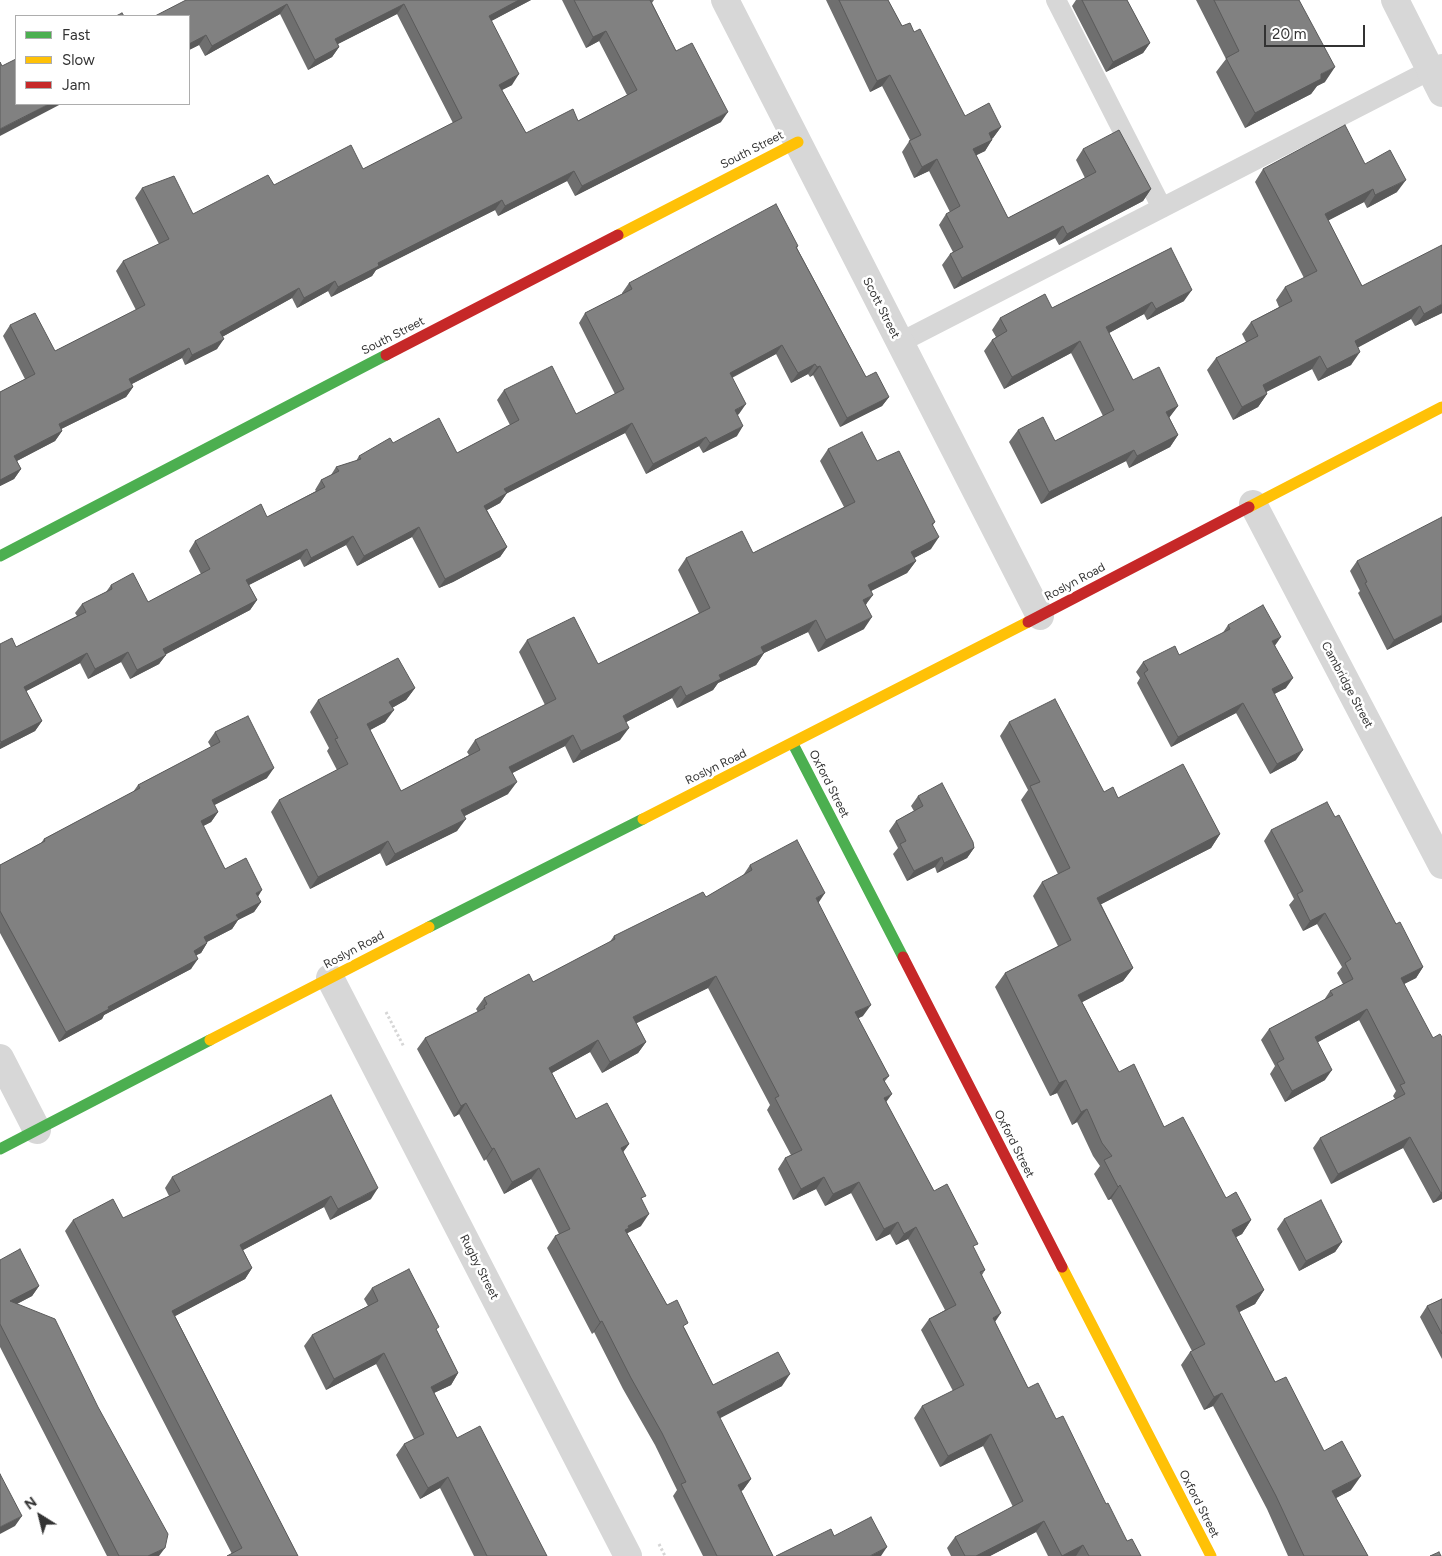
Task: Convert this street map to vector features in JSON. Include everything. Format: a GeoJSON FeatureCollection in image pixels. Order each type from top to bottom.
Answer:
{"type":"FeatureCollection","features":[{"type":"Feature","properties":{"kind":"street","name":"Scott Street"},"geometry":{"type":"LineString","coordinates":[[725,0],[1040,616]]}},
{"type":"Feature","properties":{"kind":"street"},"geometry":{"type":"LineString","coordinates":[[1395,0],[1438,75]]}},
{"type":"Feature","properties":{"kind":"street","name":"South Street"},"geometry":{"type":"LineString","coordinates":[[0,556],[798,142]]}},
{"type":"Feature","properties":{"kind":"street","name":"Roslyn Road"},"geometry":{"type":"LineString","coordinates":[[0,1149],[498,891],[794,744],[1442,407]]}},
{"type":"Feature","properties":{"kind":"street","name":"Cambridge Street"},"geometry":{"type":"LineString","coordinates":[[1253,504],[1442,865]]}},
{"type":"Feature","properties":{"kind":"street","name":"Oxford Street"},"geometry":{"type":"LineString","coordinates":[[794,744],[1211,1556]]}},
{"type":"Feature","properties":{"kind":"street","name":"Rugby Street"},"geometry":{"type":"LineString","coordinates":[[330,978],[628,1556]]}},
{"type":"Feature","properties":{"kind":"street"},"geometry":{"type":"LineString","coordinates":[[0,1058],[37,1130]]}},
{"type":"Feature","properties":{"kind":"lane"},"geometry":{"type":"LineString","coordinates":[[1056,0],[1162,208]]}},
{"type":"Feature","properties":{"kind":"lane"},"geometry":{"type":"LineString","coordinates":[[899,343],[1162,208],[1438,75]]}},
{"type":"Feature","properties":{"kind":"building"},"geometry":{"type":"Polygon","coordinates":[[[186,0],[519,0],[489,16],[519,74],[499,85],[526,133],[573,109],[578,121],[637,90],[606,31],[593,37],[574,0],[650,0],[676,51],[692,43],[728,112],[582,186],[574,171],[505,206],[502,200],[378,263],[379,266],[338,287],[335,281],[304,298],[299,288],[220,332],[224,339],[192,355],[189,348],[129,379],[133,387],[59,424],[62,431],[14,456],[21,469],[0,480],[0,392],[35,374],[10,325],[35,313],[55,351],[145,305],[123,261],[169,239],[142,188],[174,176],[193,214],[268,175],[274,185],[351,145],[363,169],[462,118],[404,4],[335,39],[339,47],[315,60],[287,4],[212,46],[206,35],[190,43],[190,15],[157,15],[186,0]]]}},
{"type":"Feature","properties":{"kind":"building"},"geometry":{"type":"Polygon","coordinates":[[[839,0],[888,0],[902,26],[910,23],[914,32],[920,29],[965,116],[989,103],[1001,127],[989,133],[992,140],[973,149],[1008,218],[1096,172],[1083,149],[1119,130],[1151,189],[1067,234],[1063,226],[962,278],[950,254],[963,247],[946,214],[960,206],[937,159],[922,167],[909,141],[921,135],[890,75],[877,81],[839,0]]]}},
{"type":"Feature","properties":{"kind":"building"},"geometry":{"type":"Polygon","coordinates":[[[1082,0],[1127,0],[1150,43],[1113,62],[1082,0]]]}},
{"type":"Feature","properties":{"kind":"building"},"geometry":{"type":"Polygon","coordinates":[[[1214,0],[1299,0],[1335,67],[1321,74],[1321,79],[1255,113],[1226,58],[1239,51],[1214,0]]]}},
{"type":"Feature","properties":{"kind":"building"},"geometry":{"type":"Polygon","coordinates":[[[15,60],[15,105],[47,105],[0,129],[0,62],[2,66],[15,60]]]}},
{"type":"Feature","properties":{"kind":"building"},"geometry":{"type":"Polygon","coordinates":[[[1345,125],[1365,164],[1390,150],[1406,180],[1375,195],[1373,189],[1325,214],[1362,286],[1442,245],[1442,304],[1424,314],[1420,306],[1355,341],[1360,352],[1327,369],[1320,356],[1263,385],[1267,394],[1242,407],[1216,358],[1258,336],[1251,322],[1292,301],[1285,287],[1317,271],[1263,169],[1345,125]]]}},
{"type":"Feature","properties":{"kind":"building"},"geometry":{"type":"Polygon","coordinates":[[[776,204],[798,246],[796,247],[866,377],[876,372],[889,397],[847,418],[820,366],[817,367],[815,364],[798,373],[782,345],[730,373],[746,404],[735,410],[743,426],[710,443],[706,437],[653,464],[632,423],[504,489],[507,493],[484,506],[507,547],[459,572],[445,579],[419,527],[364,556],[353,536],[311,558],[307,549],[246,580],[257,600],[163,649],[166,655],[137,670],[128,652],[95,669],[87,653],[24,687],[42,721],[1,742],[0,644],[12,638],[16,647],[86,612],[82,604],[112,589],[111,585],[133,573],[148,602],[210,569],[195,541],[261,504],[267,517],[325,487],[321,480],[339,471],[336,467],[361,459],[359,456],[390,438],[393,443],[439,418],[457,453],[519,420],[504,390],[552,366],[576,414],[624,389],[585,313],[632,289],[629,283],[776,204]]]}},
{"type":"Feature","properties":{"kind":"building"},"geometry":{"type":"Polygon","coordinates":[[[1171,248],[1192,290],[1156,309],[1152,302],[1106,327],[1133,380],[1159,367],[1178,406],[1166,412],[1178,435],[1137,456],[1134,450],[1049,492],[1018,430],[1043,417],[1055,441],[1114,410],[1080,341],[1012,377],[992,340],[1007,331],[1000,318],[1045,294],[1052,308],[1171,248]]]}},
{"type":"Feature","properties":{"kind":"building"},"geometry":{"type":"Polygon","coordinates":[[[862,432],[877,461],[899,451],[935,522],[932,524],[939,537],[911,552],[916,561],[868,585],[873,595],[863,600],[872,617],[826,640],[816,620],[761,647],[764,653],[719,675],[721,679],[686,696],[681,686],[623,716],[629,728],[581,751],[573,735],[509,767],[517,782],[461,810],[466,819],[395,854],[388,841],[318,877],[279,800],[348,764],[335,739],[338,738],[318,700],[398,658],[415,688],[389,702],[394,710],[367,724],[401,791],[480,750],[475,740],[556,699],[527,640],[574,617],[598,664],[710,608],[686,558],[742,531],[753,553],[855,502],[828,449],[862,432]]]}},
{"type":"Feature","properties":{"kind":"building"},"geometry":{"type":"Polygon","coordinates":[[[1442,517],[1442,615],[1394,640],[1365,583],[1367,582],[1357,561],[1442,517]]]}},
{"type":"Feature","properties":{"kind":"building"},"geometry":{"type":"Polygon","coordinates":[[[1263,605],[1281,637],[1272,641],[1293,678],[1272,689],[1303,750],[1277,764],[1243,703],[1178,737],[1144,673],[1148,670],[1143,662],[1175,646],[1179,655],[1230,629],[1228,625],[1263,605]]]}},
{"type":"Feature","properties":{"kind":"building"},"geometry":{"type":"Polygon","coordinates":[[[1055,699],[1104,792],[1113,787],[1118,798],[1183,764],[1220,834],[1097,898],[1133,968],[1078,995],[1119,1072],[1134,1064],[1164,1127],[1183,1117],[1226,1198],[1236,1192],[1251,1220],[1232,1230],[1264,1290],[1236,1306],[1275,1382],[1286,1377],[1324,1451],[1342,1441],[1361,1476],[1332,1491],[1368,1556],[1304,1556],[1276,1496],[1222,1393],[1214,1397],[1190,1352],[1205,1344],[1120,1185],[1118,1187],[1104,1160],[1112,1156],[1102,1143],[1087,1109],[1081,1112],[1066,1080],[1059,1083],[1005,973],[1071,940],[1042,882],[1070,868],[1030,786],[1040,782],[1009,722],[1055,699]]]}},
{"type":"Feature","properties":{"kind":"building"},"geometry":{"type":"Polygon","coordinates":[[[248,716],[274,768],[212,800],[218,812],[201,821],[225,869],[246,858],[262,890],[256,893],[261,902],[236,915],[239,919],[204,937],[207,943],[194,951],[198,959],[108,1007],[109,1009],[66,1032],[0,911],[0,865],[45,841],[44,839],[140,788],[138,785],[220,742],[215,732],[248,716]]]}},
{"type":"Feature","properties":{"kind":"building"},"geometry":{"type":"Polygon","coordinates":[[[942,783],[973,842],[974,848],[944,863],[942,857],[914,871],[900,844],[906,841],[896,821],[923,806],[918,796],[942,783]]]}},
{"type":"Feature","properties":{"kind":"building"},"geometry":{"type":"Polygon","coordinates":[[[1327,802],[1335,817],[1339,815],[1396,924],[1400,922],[1423,967],[1401,978],[1433,1038],[1440,1034],[1442,1037],[1441,1193],[1410,1137],[1338,1174],[1320,1138],[1405,1094],[1400,1085],[1405,1083],[1367,1009],[1315,1037],[1332,1070],[1292,1091],[1277,1063],[1284,1059],[1269,1029],[1333,995],[1330,991],[1353,979],[1345,963],[1351,959],[1325,913],[1310,921],[1297,894],[1303,891],[1271,830],[1327,802]]]}},
{"type":"Feature","properties":{"kind":"building"},"geometry":{"type":"Polygon","coordinates":[[[797,840],[825,893],[816,898],[871,1005],[855,1012],[889,1076],[883,1079],[892,1094],[884,1098],[934,1191],[947,1184],[978,1244],[973,1246],[985,1270],[980,1272],[1001,1313],[993,1318],[1028,1388],[1038,1383],[1056,1419],[1063,1416],[1106,1504],[1108,1503],[1127,1541],[1132,1539],[1141,1556],[1089,1556],[1083,1545],[1062,1556],[1044,1521],[976,1556],[965,1556],[955,1537],[1023,1501],[991,1434],[948,1456],[922,1406],[964,1385],[929,1319],[956,1305],[916,1227],[904,1234],[898,1222],[884,1229],[859,1182],[833,1194],[824,1177],[801,1189],[785,1158],[802,1150],[775,1098],[779,1096],[716,976],[633,1017],[646,1042],[610,1062],[598,1040],[549,1068],[576,1119],[607,1103],[629,1144],[621,1148],[646,1196],[641,1198],[649,1214],[628,1226],[629,1228],[625,1230],[667,1305],[677,1300],[688,1323],[683,1326],[713,1385],[778,1352],[790,1374],[717,1412],[751,1479],[738,1485],[773,1556],[717,1556],[681,1484],[686,1482],[662,1433],[602,1321],[600,1322],[555,1236],[570,1229],[539,1168],[512,1182],[494,1148],[492,1149],[466,1103],[461,1106],[425,1038],[485,1008],[484,1006],[487,1004],[484,998],[529,974],[533,982],[615,939],[614,936],[703,892],[706,897],[752,870],[750,865],[797,840]]]}},
{"type":"Feature","properties":{"kind":"building"},"geometry":{"type":"Polygon","coordinates":[[[331,1095],[378,1188],[338,1209],[331,1196],[240,1245],[252,1268],[172,1311],[298,1556],[227,1556],[242,1548],[73,1220],[113,1199],[123,1218],[180,1191],[172,1177],[331,1095]]]}},
{"type":"Feature","properties":{"kind":"building"},"geometry":{"type":"Polygon","coordinates":[[[1321,1200],[1342,1242],[1306,1261],[1284,1219],[1321,1200]]]}},
{"type":"Feature","properties":{"kind":"building"},"geometry":{"type":"Polygon","coordinates":[[[20,1249],[39,1286],[10,1301],[55,1319],[98,1407],[168,1534],[165,1548],[148,1556],[119,1556],[0,1324],[0,1260],[20,1249]]]}},
{"type":"Feature","properties":{"kind":"building"},"geometry":{"type":"Polygon","coordinates":[[[409,1269],[439,1327],[436,1329],[458,1373],[431,1387],[457,1438],[480,1426],[547,1556],[487,1556],[448,1477],[428,1488],[404,1444],[424,1434],[384,1353],[334,1379],[312,1335],[378,1301],[372,1288],[409,1269]]]}},
{"type":"Feature","properties":{"kind":"building"},"geometry":{"type":"Polygon","coordinates":[[[1442,1299],[1442,1334],[1427,1306],[1442,1299]]]}},
{"type":"Feature","properties":{"kind":"building"},"geometry":{"type":"Polygon","coordinates":[[[0,1474],[22,1516],[0,1527],[0,1474]]]}},
{"type":"Feature","properties":{"kind":"building"},"geometry":{"type":"Polygon","coordinates":[[[871,1517],[887,1547],[870,1556],[776,1556],[831,1529],[834,1536],[871,1517]]]}},
{"type":"Feature","properties":{"kind":"building"},"geometry":{"type":"Polygon","coordinates":[[[1439,1552],[1441,1556],[1430,1556],[1439,1552]]]}},
{"type":"Feature","properties":{"kind":"traffic: fast"},"geometry":{"type":"LineString","coordinates":[[0,556],[386,355]]}},
{"type":"Feature","properties":{"kind":"traffic: fast"},"geometry":{"type":"LineString","coordinates":[[793,744],[903,957]]}},
{"type":"Feature","properties":{"kind":"traffic: fast"},"geometry":{"type":"LineString","coordinates":[[429,927],[643,819]]}},
{"type":"Feature","properties":{"kind":"traffic: fast"},"geometry":{"type":"LineString","coordinates":[[0,1149],[210,1040]]}},
{"type":"Feature","properties":{"kind":"traffic: slow"},"geometry":{"type":"LineString","coordinates":[[618,235],[798,142]]}},
{"type":"Feature","properties":{"kind":"traffic: slow"},"geometry":{"type":"LineString","coordinates":[[1249,507],[1442,407]]}},
{"type":"Feature","properties":{"kind":"traffic: slow"},"geometry":{"type":"LineString","coordinates":[[643,819],[1028,622]]}},
{"type":"Feature","properties":{"kind":"traffic: slow"},"geometry":{"type":"LineString","coordinates":[[210,1040],[429,927]]}},
{"type":"Feature","properties":{"kind":"traffic: slow"},"geometry":{"type":"LineString","coordinates":[[1062,1267],[1211,1556]]}},
{"type":"Feature","properties":{"kind":"traffic: jam"},"geometry":{"type":"LineString","coordinates":[[386,355],[618,235]]}},
{"type":"Feature","properties":{"kind":"traffic: jam"},"geometry":{"type":"LineString","coordinates":[[1028,622],[1249,507]]}},
{"type":"Feature","properties":{"kind":"traffic: jam"},"geometry":{"type":"LineString","coordinates":[[903,957],[1062,1267]]}}]}
